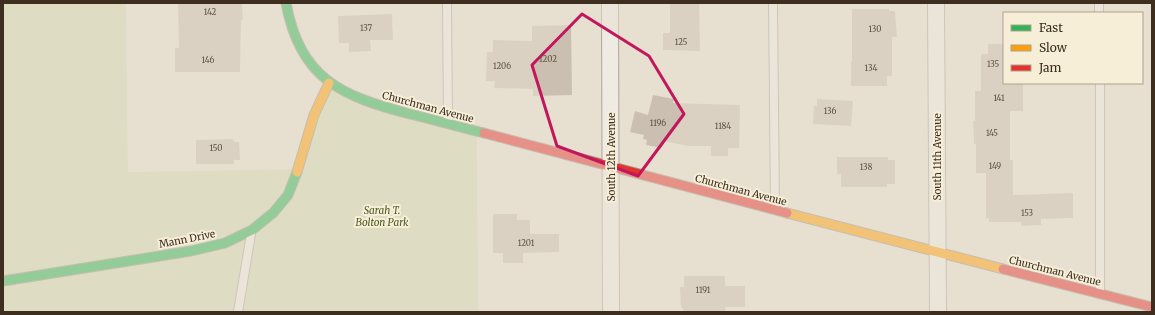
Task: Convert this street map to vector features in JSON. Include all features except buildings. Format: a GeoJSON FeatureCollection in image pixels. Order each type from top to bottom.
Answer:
{"type":"FeatureCollection","features":[{"type":"Feature","properties":{"kind":"street","name":"Churchman Avenue"},"geometry":{"type":"LineString","coordinates":[[286,3],[292,32],[303,55],[312,67],[329,83],[348,94],[367,102],[1152,308]]}},
{"type":"Feature","properties":{"kind":"street","name":"South 12th Avenue"},"geometry":{"type":"LineString","coordinates":[[610,3],[611,312]]}},
{"type":"Feature","properties":{"kind":"street","name":"South 11th Avenue"},"geometry":{"type":"LineString","coordinates":[[936,3],[938,312]]}},
{"type":"Feature","properties":{"kind":"street","name":"Mann Drive"},"geometry":{"type":"LineString","coordinates":[[3,281],[191,251],[225,243],[252,230],[281,205],[288,194],[294,181],[314,115],[329,83]]}},
{"type":"Feature","properties":{"kind":"lane"},"geometry":{"type":"LineString","coordinates":[[447,3],[448,124]]}},
{"type":"Feature","properties":{"kind":"lane"},"geometry":{"type":"LineString","coordinates":[[774,3],[775,210]]}},
{"type":"Feature","properties":{"kind":"lane"},"geometry":{"type":"LineString","coordinates":[[1100,84],[1100,294]]}},
{"type":"Feature","properties":{"kind":"lane"},"geometry":{"type":"LineString","coordinates":[[238,312],[252,230]]}},
{"type":"Feature","properties":{"kind":"highlighted area"},"geometry":{"type":"Polygon","coordinates":[[[582,14],[649,56],[684,114],[638,176],[557,146],[532,65],[582,14]]]}},
{"type":"Feature","properties":{"kind":"green space","name":"Sarah T. Bolton Park"},"geometry":{"type":"Polygon","coordinates":[[[3,3],[126,3],[128,172],[297,169],[329,83],[477,132],[478,312],[3,312],[3,3]]]}},
{"type":"Feature","properties":{"kind":"traffic: fast"},"geometry":{"type":"LineString","coordinates":[[286,3],[293,29],[302,50],[313,67],[327,80],[344,91],[363,100],[484,133]]}},
{"type":"Feature","properties":{"kind":"traffic: fast"},"geometry":{"type":"LineString","coordinates":[[3,281],[191,251],[225,243],[252,230],[273,213],[288,195],[297,172]]}},
{"type":"Feature","properties":{"kind":"traffic: slow"},"geometry":{"type":"LineString","coordinates":[[297,172],[314,115],[329,83]]}},
{"type":"Feature","properties":{"kind":"traffic: slow"},"geometry":{"type":"LineString","coordinates":[[787,213],[1003,269]]}},
{"type":"Feature","properties":{"kind":"traffic: jam"},"geometry":{"type":"LineString","coordinates":[[484,133],[787,213]]}},
{"type":"Feature","properties":{"kind":"traffic: jam"},"geometry":{"type":"LineString","coordinates":[[1003,269],[1152,307]]}}]}
